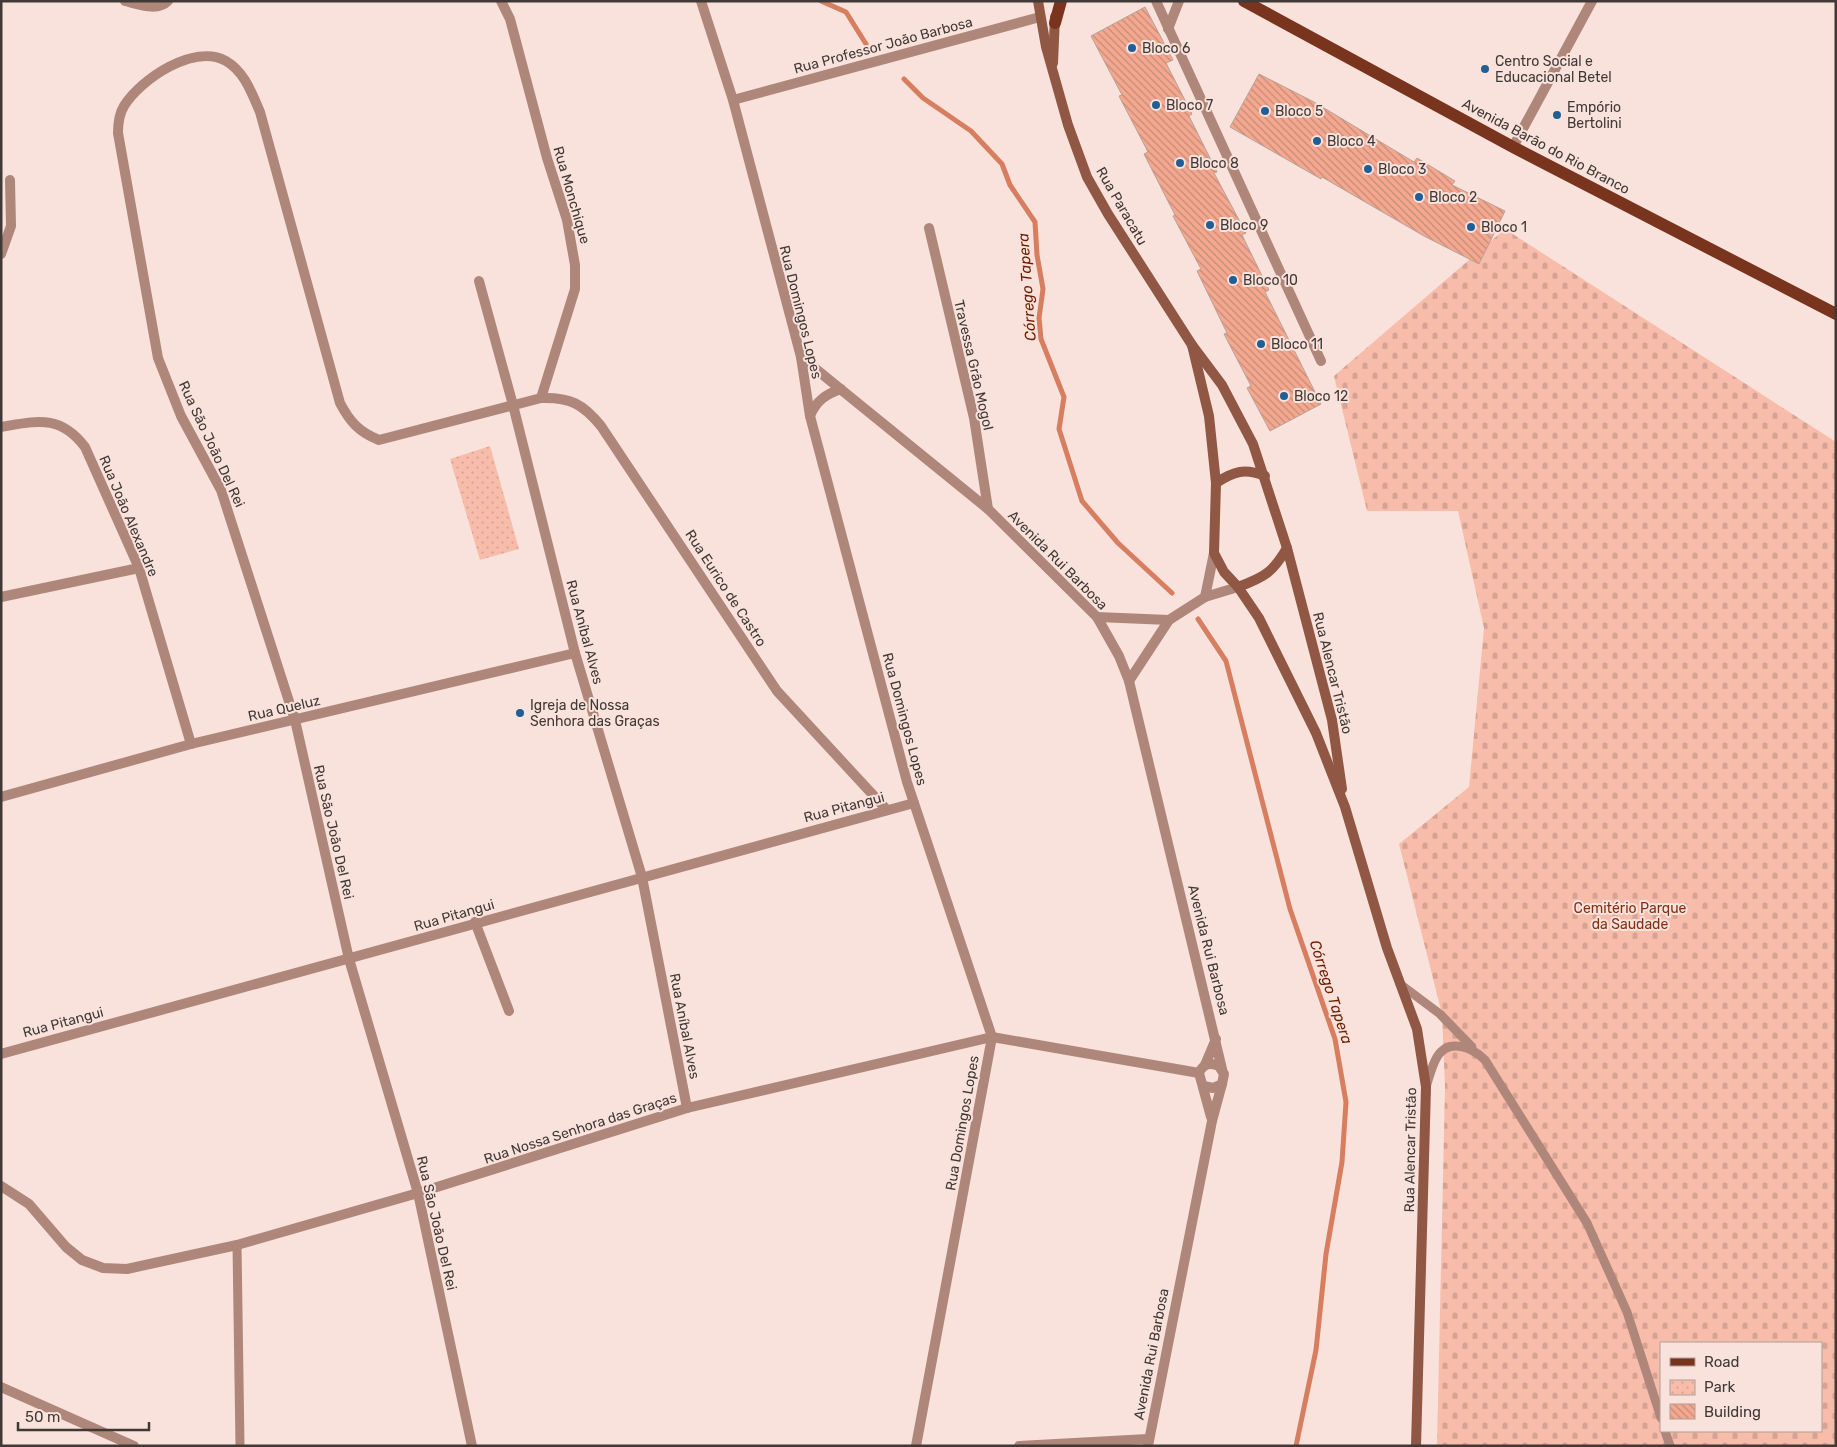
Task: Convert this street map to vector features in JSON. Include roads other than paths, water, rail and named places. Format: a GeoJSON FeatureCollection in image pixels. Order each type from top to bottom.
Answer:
{"type":"FeatureCollection","features":[{"type":"Feature","properties":{"kind":"main road","name":"Rua Paracatu"},"geometry":{"type":"LineString","coordinates":[[1038,1],[1046,47],[1068,125],[1087,177],[1108,214],[1192,345],[1222,385],[1253,444],[1287,548]]}},
{"type":"Feature","properties":{"kind":"main road","name":"Rua Paracatu"},"geometry":{"type":"LineString","coordinates":[[1053,69],[1054,1]]}},
{"type":"Feature","properties":{"kind":"main road"},"geometry":{"type":"LineString","coordinates":[[1055,23],[1061,1]]}},
{"type":"Feature","properties":{"kind":"main road","name":"Avenida Barão do Rio Branco"},"geometry":{"type":"LineString","coordinates":[[1244,1],[1512,147],[1836,314]]}},
{"type":"Feature","properties":{"kind":"main road","name":"Rua Paracatu"},"geometry":{"type":"LineString","coordinates":[[1192,345],[1209,416],[1216,483],[1214,553]]}},
{"type":"Feature","properties":{"kind":"main road"},"geometry":{"type":"LineString","coordinates":[[1216,483],[1229,474],[1241,470],[1252,471],[1265,476]]}},
{"type":"Feature","properties":{"kind":"main road"},"geometry":{"type":"LineString","coordinates":[[1214,553],[1224,572],[1238,586],[1263,577],[1276,567],[1287,548]]}},
{"type":"Feature","properties":{"kind":"main road","name":"Rua Alencar Tristão"},"geometry":{"type":"LineString","coordinates":[[1287,548],[1332,720],[1345,807]]}},
{"type":"Feature","properties":{"kind":"main road","name":"Rua Alencar Tristão"},"geometry":{"type":"LineString","coordinates":[[1238,586],[1259,618],[1316,733],[1345,807],[1387,948],[1417,1029],[1426,1087],[1416,1446]]}},
{"type":"Feature","properties":{"kind":"street"},"geometry":{"type":"LineString","coordinates":[[124,1],[157,7],[163,6],[168,1]]}},
{"type":"Feature","properties":{"kind":"street","name":"Rua Monchique"},"geometry":{"type":"LineString","coordinates":[[501,1],[510,19],[546,158],[567,220],[575,266],[575,289],[541,398]]}},
{"type":"Feature","properties":{"kind":"street","name":"Rua Domingos Lopes"},"geometry":{"type":"LineString","coordinates":[[701,1],[733,100],[801,357],[810,416],[914,803],[992,1037],[916,1446]]}},
{"type":"Feature","properties":{"kind":"street"},"geometry":{"type":"LineString","coordinates":[[1156,1],[1321,361]]}},
{"type":"Feature","properties":{"kind":"street"},"geometry":{"type":"LineString","coordinates":[[1168,29],[1179,1]]}},
{"type":"Feature","properties":{"kind":"street"},"geometry":{"type":"LineString","coordinates":[[1512,147],[1592,1]]}},
{"type":"Feature","properties":{"kind":"street","name":"Rua Professor João Barbosa"},"geometry":{"type":"LineString","coordinates":[[733,100],[1040,17]]}},
{"type":"Feature","properties":{"kind":"street","name":"Rua São João Del Rei"},"geometry":{"type":"LineString","coordinates":[[472,1446],[418,1194],[349,959],[295,720],[221,490],[181,416],[158,358],[119,145],[118,119],[124,106],[146,82],[162,71],[200,56],[212,56],[227,62],[247,82],[260,112],[340,403],[355,427],[366,435],[380,440],[541,398]]}},
{"type":"Feature","properties":{"kind":"street"},"geometry":{"type":"LineString","coordinates":[[1,254],[11,226],[10,180]]}},
{"type":"Feature","properties":{"kind":"street","name":"Travessa Grão Mogol"},"geometry":{"type":"LineString","coordinates":[[929,228],[974,418],[988,510]]}},
{"type":"Feature","properties":{"kind":"street","name":"Rua Aníbal Alves"},"geometry":{"type":"LineString","coordinates":[[479,281],[513,405],[575,653],[642,878],[687,1108]]}},
{"type":"Feature","properties":{"kind":"street","name":"Avenida Rui Barbosa"},"geometry":{"type":"LineString","coordinates":[[801,357],[988,510],[1097,617],[1119,656],[1129,681],[1222,1069]]}},
{"type":"Feature","properties":{"kind":"street"},"geometry":{"type":"LineString","coordinates":[[810,416],[814,407],[824,397],[841,389]]}},
{"type":"Feature","properties":{"kind":"street","name":"Rua Eurico de Castro"},"geometry":{"type":"LineString","coordinates":[[541,398],[561,397],[576,403],[589,412],[601,426],[778,691],[886,809]]}},
{"type":"Feature","properties":{"kind":"street","name":"Rua João Alexandre"},"geometry":{"type":"LineString","coordinates":[[1,427],[34,421],[49,422],[75,434],[85,447],[139,568],[191,744]]}},
{"type":"Feature","properties":{"kind":"street"},"geometry":{"type":"LineString","coordinates":[[1205,597],[1214,553]]}},
{"type":"Feature","properties":{"kind":"street"},"geometry":{"type":"LineString","coordinates":[[1,597],[139,568]]}},
{"type":"Feature","properties":{"kind":"street"},"geometry":{"type":"LineString","coordinates":[[1129,681],[1169,620],[1205,597],[1238,586]]}},
{"type":"Feature","properties":{"kind":"street"},"geometry":{"type":"LineString","coordinates":[[1097,617],[1169,620]]}},
{"type":"Feature","properties":{"kind":"street","name":"Rua Queluz"},"geometry":{"type":"LineString","coordinates":[[1,797],[191,744],[575,653]]}},
{"type":"Feature","properties":{"kind":"street","name":"Rua Pitangui"},"geometry":{"type":"LineString","coordinates":[[1,1054],[349,959],[474,922],[642,878],[886,809],[914,803]]}},
{"type":"Feature","properties":{"kind":"street"},"geometry":{"type":"LineString","coordinates":[[474,922],[509,1011]]}},
{"type":"Feature","properties":{"kind":"street","name":"Rua Nossa Senhora das Graças"},"geometry":{"type":"LineString","coordinates":[[1,1186],[28,1204],[66,1247],[82,1260],[103,1268],[127,1269],[237,1245],[418,1194],[687,1108],[992,1037],[1202,1069]]}},
{"type":"Feature","properties":{"kind":"street"},"geometry":{"type":"LineString","coordinates":[[1202,1069],[1214,1064],[1222,1069],[1224,1079],[1222,1084],[1213,1088],[1200,1083],[1202,1069],[1216,1038]]}},
{"type":"Feature","properties":{"kind":"street","name":"Avenida Rui Barbosa"},"geometry":{"type":"LineString","coordinates":[[1148,1442],[1212,1121],[1222,1084]]}},
{"type":"Feature","properties":{"kind":"street","name":"Avenida Rui Barbosa"},"geometry":{"type":"LineString","coordinates":[[1204,1086],[1212,1121]]}},
{"type":"Feature","properties":{"kind":"street"},"geometry":{"type":"LineString","coordinates":[[1,1387],[134,1446]]}},
{"type":"Feature","properties":{"kind":"street"},"geometry":{"type":"LineString","coordinates":[[1019,1446],[1148,1442]]}},
{"type":"Feature","properties":{"kind":"lane"},"geometry":{"type":"LineString","coordinates":[[1400,984],[1440,1014],[1485,1060],[1587,1223],[1626,1312],[1660,1415]]}},
{"type":"Feature","properties":{"kind":"lane"},"geometry":{"type":"LineString","coordinates":[[1426,1087],[1437,1056],[1447,1048],[1464,1046],[1478,1053]]}},
{"type":"Feature","properties":{"kind":"lane"},"geometry":{"type":"LineString","coordinates":[[237,1245],[240,1446]]}},
{"type":"Feature","properties":{"kind":"lane"},"geometry":{"type":"LineString","coordinates":[[1665,1432],[1670,1446]]}},
{"type":"Feature","properties":{"kind":"waterway","name":"Córrego Tapera"},"geometry":{"type":"LineString","coordinates":[[821,1],[846,12],[866,44]]}},
{"type":"Feature","properties":{"kind":"waterway","name":"Córrego Tapera"},"geometry":{"type":"LineString","coordinates":[[904,79],[923,98],[971,131],[1002,164],[1010,185],[1035,222],[1037,255],[1043,289],[1039,318],[1041,339],[1064,397],[1059,429],[1082,501],[1118,543],[1172,593]]}},
{"type":"Feature","properties":{"kind":"waterway","name":"Córrego Tapera"},"geometry":{"type":"LineString","coordinates":[[1198,619],[1226,661],[1290,909],[1335,1039],[1346,1102],[1342,1162],[1326,1254],[1316,1350],[1296,1446]]}},
{"type":"Feature","properties":{"kind":"place","name":"Bloco 6"},"geometry":{"type":"Point","coordinates":[1132,48]}},
{"type":"Feature","properties":{"kind":"place","name":"Centro Social e Educacional Betel"},"geometry":{"type":"Point","coordinates":[1485,69]}},
{"type":"Feature","properties":{"kind":"place","name":"Bloco 7"},"geometry":{"type":"Point","coordinates":[1156,105]}},
{"type":"Feature","properties":{"kind":"place","name":"Bloco 5"},"geometry":{"type":"Point","coordinates":[1265,111]}},
{"type":"Feature","properties":{"kind":"place","name":"Empório Bertolini"},"geometry":{"type":"Point","coordinates":[1557,115]}},
{"type":"Feature","properties":{"kind":"place","name":"Bloco 4"},"geometry":{"type":"Point","coordinates":[1317,141]}},
{"type":"Feature","properties":{"kind":"place","name":"Bloco 8"},"geometry":{"type":"Point","coordinates":[1180,163]}},
{"type":"Feature","properties":{"kind":"place","name":"Bloco 3"},"geometry":{"type":"Point","coordinates":[1368,169]}},
{"type":"Feature","properties":{"kind":"place","name":"Bloco 2"},"geometry":{"type":"Point","coordinates":[1419,197]}},
{"type":"Feature","properties":{"kind":"place","name":"Bloco 9"},"geometry":{"type":"Point","coordinates":[1210,225]}},
{"type":"Feature","properties":{"kind":"place","name":"Bloco 1"},"geometry":{"type":"Point","coordinates":[1471,227]}},
{"type":"Feature","properties":{"kind":"place","name":"Bloco 10"},"geometry":{"type":"Point","coordinates":[1233,280]}},
{"type":"Feature","properties":{"kind":"place","name":"Bloco 11"},"geometry":{"type":"Point","coordinates":[1261,344]}},
{"type":"Feature","properties":{"kind":"place","name":"Bloco 12"},"geometry":{"type":"Point","coordinates":[1284,396]}},
{"type":"Feature","properties":{"kind":"place","name":"Igreja de Nossa Senhora das Graças"},"geometry":{"type":"Point","coordinates":[520,713]}},
{"type":"Feature","properties":{"kind":"park label","name":"Cemitério Parque da Saudade"},"geometry":{"type":"Point","coordinates":[1630,916]}}]}
